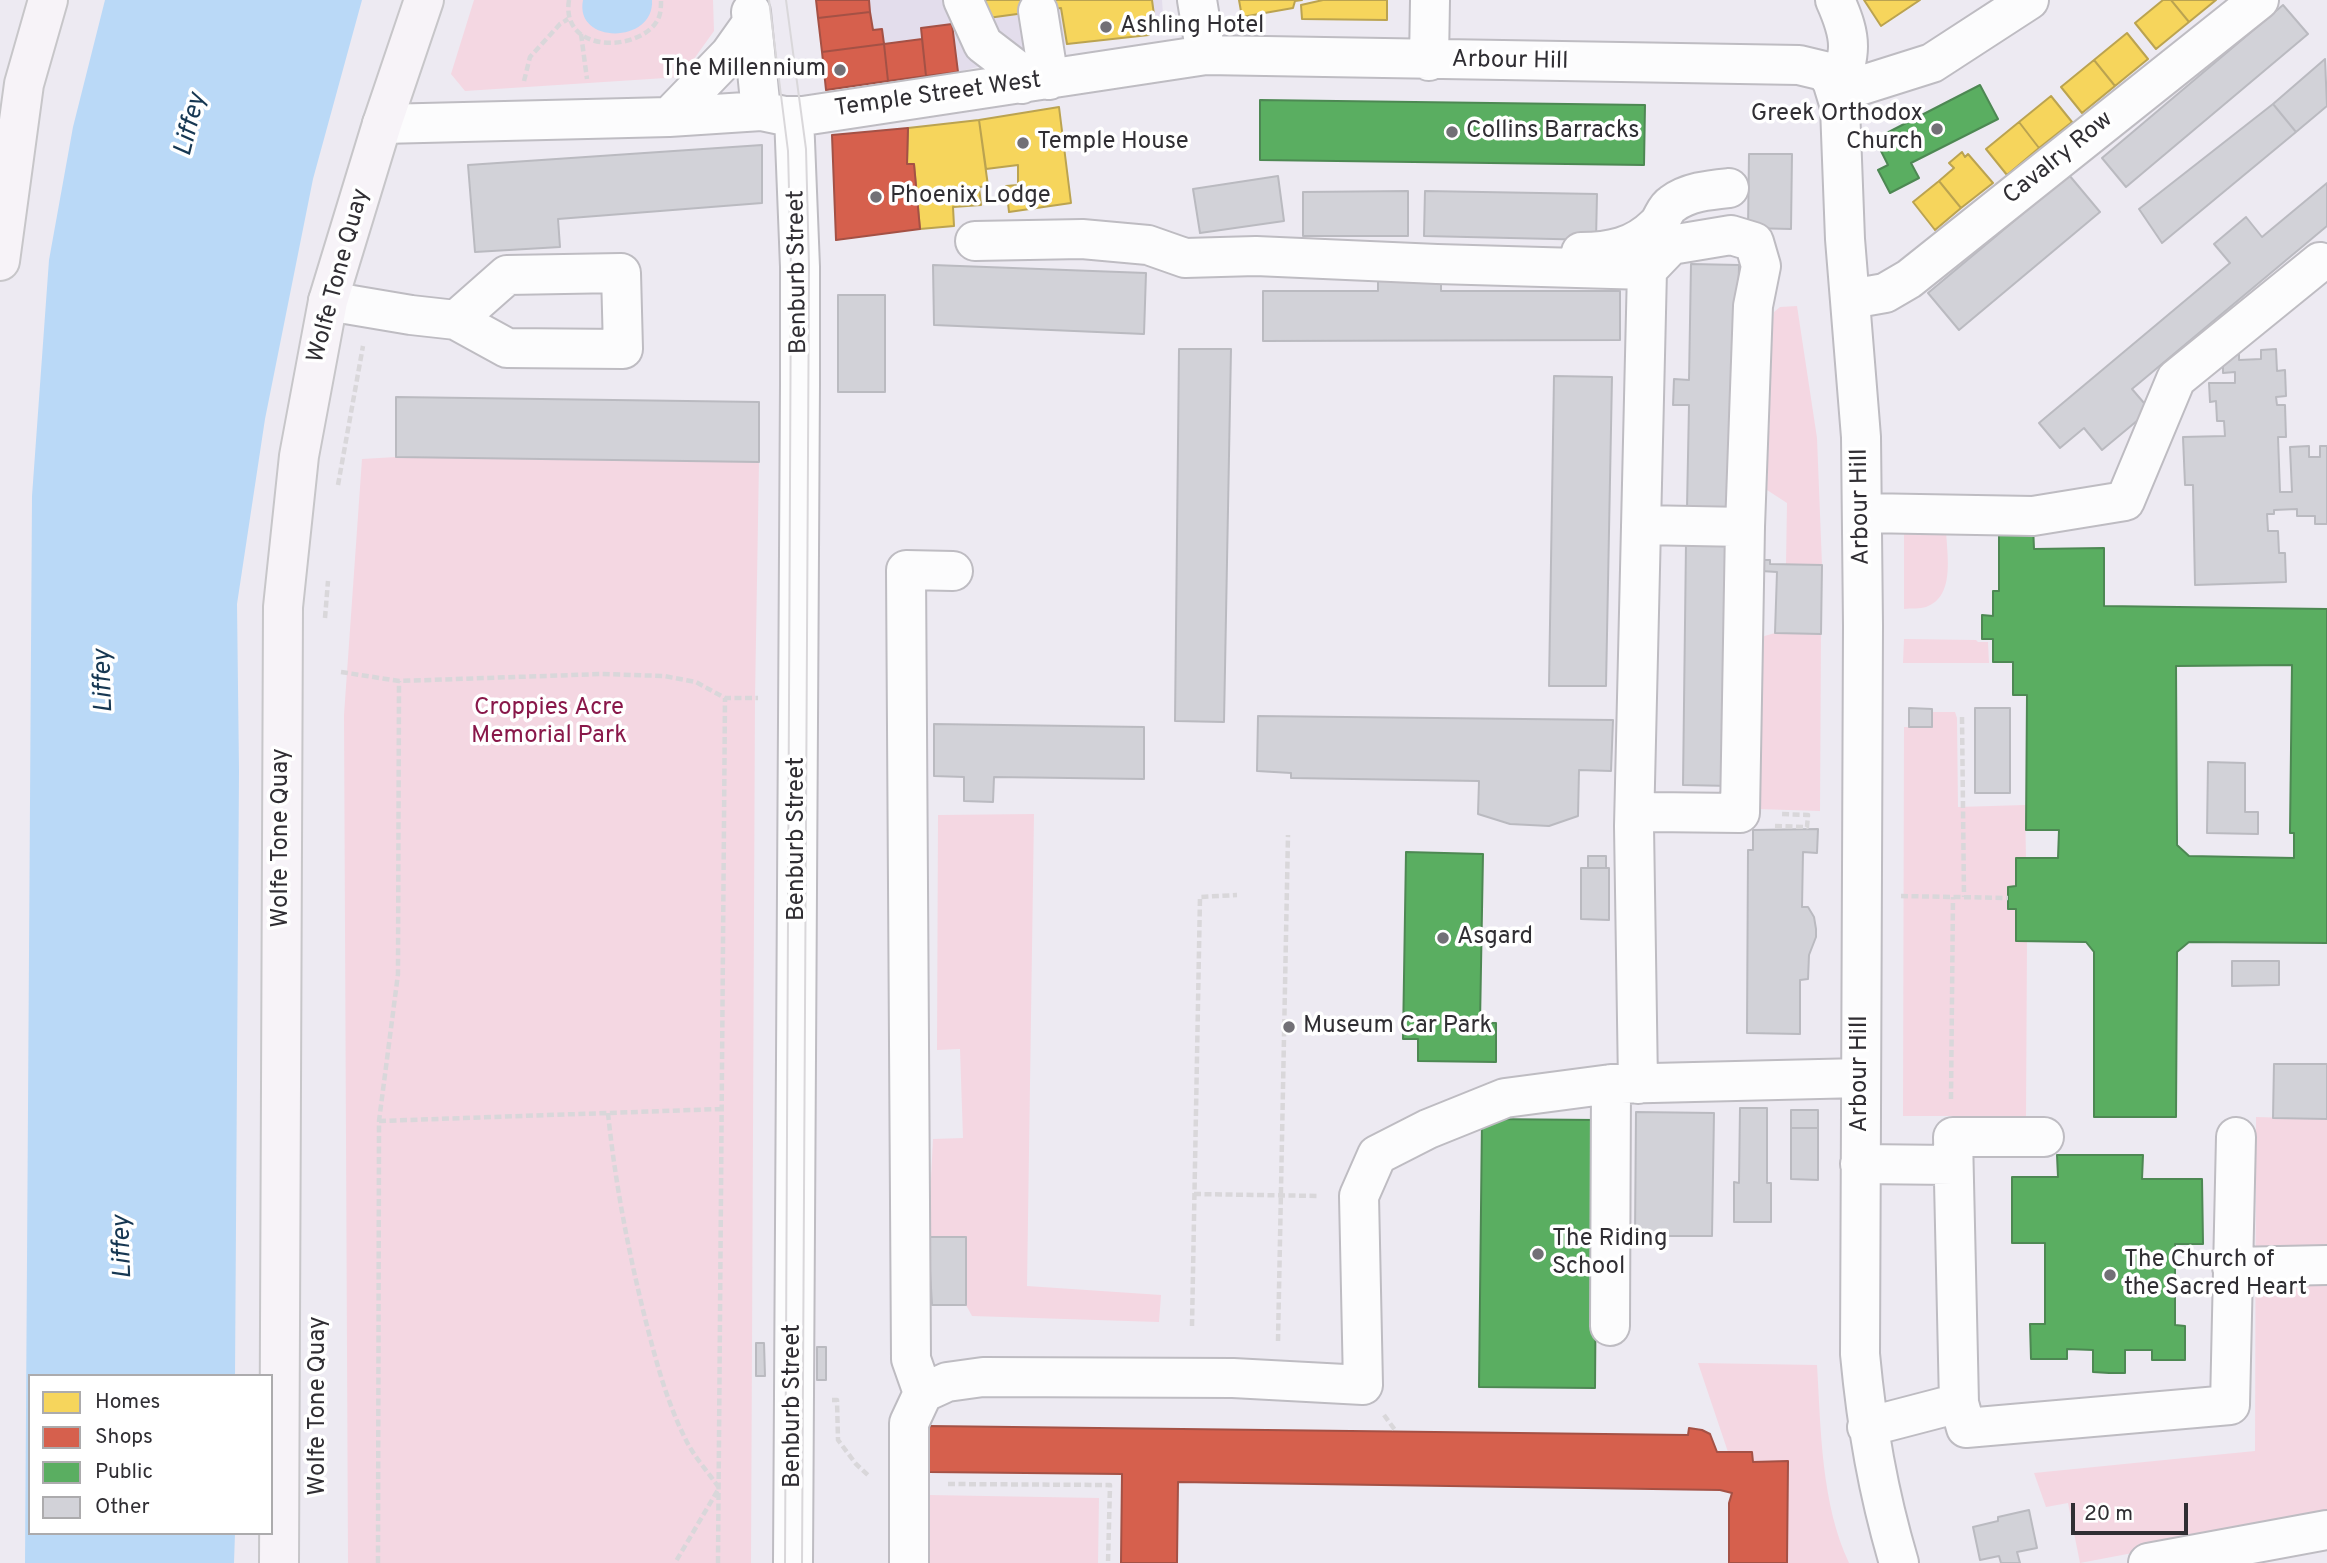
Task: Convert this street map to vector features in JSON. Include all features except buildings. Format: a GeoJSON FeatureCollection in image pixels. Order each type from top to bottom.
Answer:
{"type":"FeatureCollection","features":[{"type":"Feature","properties":{"kind":"main road"},"geometry":{"type":"LineString","coordinates":[[0,261],[24,84],[48,0]]}},
{"type":"Feature","properties":{"kind":"main road","name":"Wolfe Tone Quay"},"geometry":{"type":"LineString","coordinates":[[279,1563],[284,607],[299,456],[328,301],[382,124],[424,0]]}},
{"type":"Feature","properties":{"kind":"street"},"geometry":{"type":"LineString","coordinates":[[963,0],[983,44],[1035,82]]}},
{"type":"Feature","properties":{"kind":"street"},"geometry":{"type":"LineString","coordinates":[[1197,0],[1206,55]]}},
{"type":"Feature","properties":{"kind":"street"},"geometry":{"type":"LineString","coordinates":[[1429,61],[1430,0]]}},
{"type":"Feature","properties":{"kind":"street"},"geometry":{"type":"LineString","coordinates":[[1835,0],[1849,36],[1849,57],[1837,93]]}},
{"type":"Feature","properties":{"kind":"street"},"geometry":{"type":"LineString","coordinates":[[1837,93],[1932,63],[2029,0]]}},
{"type":"Feature","properties":{"kind":"street","name":"Cavalry Row"},"geometry":{"type":"LineString","coordinates":[[1851,299],[1885,293],[1909,279],[2259,0]]}},
{"type":"Feature","properties":{"kind":"street"},"geometry":{"type":"LineString","coordinates":[[1035,82],[1038,11]]}},
{"type":"Feature","properties":{"kind":"street"},"geometry":{"type":"LineString","coordinates":[[669,117],[730,54],[751,12]]}},
{"type":"Feature","properties":{"kind":"street","name":"Benburb Street"},"geometry":{"type":"LineString","coordinates":[[751,12],[777,113],[800,267],[793,1563]]}},
{"type":"Feature","properties":{"kind":"street","name":"Temple Street West"},"geometry":{"type":"LineString","coordinates":[[382,124],[777,113],[1035,82],[1206,55]]}},
{"type":"Feature","properties":{"kind":"street","name":"Arbour Hill"},"geometry":{"type":"LineString","coordinates":[[1206,55],[1429,61],[1799,65],[1824,71],[1832,81],[1837,93],[1841,121],[1845,239],[1861,437],[1863,513],[1860,1354],[1867,1427],[1883,1508],[1899,1563]]}},
{"type":"Feature","properties":{"kind":"street"},"geometry":{"type":"LineString","coordinates":[[1437,264],[1486,251],[1586,252],[1619,249],[1640,240],[1659,224],[1668,206],[1683,197],[1729,188]]}},
{"type":"Feature","properties":{"kind":"street"},"geometry":{"type":"LineString","coordinates":[[1610,1326],[1624,1084],[1635,806],[1647,270],[1671,245],[1731,235],[1754,242],[1761,266],[1753,306],[1745,527],[1740,813],[1650,812],[1635,806]]}},
{"type":"Feature","properties":{"kind":"street"},"geometry":{"type":"LineString","coordinates":[[975,241],[1082,239],[1148,245],[1185,258],[1256,256],[1647,270]]}},
{"type":"Feature","properties":{"kind":"street"},"geometry":{"type":"LineString","coordinates":[[1863,513],[2033,516],[2125,501],[2176,379],[2320,262]]}},
{"type":"Feature","properties":{"kind":"street"},"geometry":{"type":"LineString","coordinates":[[328,301],[456,320]]}},
{"type":"Feature","properties":{"kind":"street"},"geometry":{"type":"LineString","coordinates":[[1641,525],[1745,527]]}},
{"type":"Feature","properties":{"kind":"street"},"geometry":{"type":"LineString","coordinates":[[923,1393],[911,1359],[905,570],[953,571]]}},
{"type":"Feature","properties":{"kind":"street"},"geometry":{"type":"LineString","coordinates":[[909,1563],[909,1423],[923,1393],[947,1382],[984,1377],[1277,1380],[1363,1385],[1359,1196],[1377,1155],[1429,1129],[1505,1098],[1624,1084],[1861,1078]]}},
{"type":"Feature","properties":{"kind":"street"},"geometry":{"type":"LineString","coordinates":[[2044,1138],[1953,1137],[1959,1403],[1966,1428],[2230,1405],[2236,1137]]}},
{"type":"Feature","properties":{"kind":"street"},"geometry":{"type":"LineString","coordinates":[[1860,1164],[1953,1165]]}},
{"type":"Feature","properties":{"kind":"street"},"geometry":{"type":"LineString","coordinates":[[2232,1266],[2327,1265]]}},
{"type":"Feature","properties":{"kind":"street"},"geometry":{"type":"LineString","coordinates":[[1867,1427],[1959,1403]]}},
{"type":"Feature","properties":{"kind":"street"},"geometry":{"type":"LineString","coordinates":[[2148,1563],[2327,1531]]}},
{"type":"Feature","properties":{"kind":"path"},"geometry":{"type":"LineString","coordinates":[[569,0],[568,18],[572,27],[592,41],[631,40],[648,31],[659,17],[662,0]]}},
{"type":"Feature","properties":{"kind":"path"},"geometry":{"type":"LineString","coordinates":[[522,88],[530,57],[568,18]]}},
{"type":"Feature","properties":{"kind":"path"},"geometry":{"type":"LineString","coordinates":[[581,34],[587,85]]}},
{"type":"Feature","properties":{"kind":"path","name":"Wolfe Tone Quay"},"geometry":{"type":"LineString","coordinates":[[337,490],[370,308]]}},
{"type":"Feature","properties":{"kind":"path"},"geometry":{"type":"LineString","coordinates":[[325,626],[329,572]]}},
{"type":"Feature","properties":{"kind":"path"},"geometry":{"type":"LineString","coordinates":[[341,672],[399,681],[601,674],[664,676],[696,682],[725,698],[764,698]]}},
{"type":"Feature","properties":{"kind":"path"},"geometry":{"type":"LineString","coordinates":[[378,1563],[379,1121],[398,974],[399,681]]}},
{"type":"Feature","properties":{"kind":"path"},"geometry":{"type":"LineString","coordinates":[[718,1563],[725,698]]}},
{"type":"Feature","properties":{"kind":"path"},"geometry":{"type":"LineString","coordinates":[[1962,718],[1964,897]]}},
{"type":"Feature","properties":{"kind":"path"},"geometry":{"type":"LineString","coordinates":[[1277,1380],[1288,835]]}},
{"type":"Feature","properties":{"kind":"path"},"geometry":{"type":"LineString","coordinates":[[1192,1326],[1200,897],[1237,895]]}},
{"type":"Feature","properties":{"kind":"path"},"geometry":{"type":"LineString","coordinates":[[1861,896],[2008,898]]}},
{"type":"Feature","properties":{"kind":"path"},"geometry":{"type":"LineString","coordinates":[[1951,1104],[1953,897]]}},
{"type":"Feature","properties":{"kind":"path"},"geometry":{"type":"LineString","coordinates":[[379,1121],[721,1109]]}},
{"type":"Feature","properties":{"kind":"path"},"geometry":{"type":"LineString","coordinates":[[608,1112],[613,1161],[632,1267],[652,1347],[671,1408],[689,1446],[719,1488]]}},
{"type":"Feature","properties":{"kind":"path"},"geometry":{"type":"LineString","coordinates":[[1194,1194],[1359,1196]]}},
{"type":"Feature","properties":{"kind":"path"},"geometry":{"type":"LineString","coordinates":[[827,1400],[837,1400],[838,1440],[856,1464],[877,1483],[1110,1485],[1108,1563]]}},
{"type":"Feature","properties":{"kind":"path"},"geometry":{"type":"LineString","coordinates":[[675,1563],[719,1488]]}},
{"type":"Feature","properties":{"kind":"shaded area"},"geometry":{"type":"Polygon","coordinates":[[[816,0],[1162,0],[1164,28],[1158,34],[1067,44],[958,72],[826,90],[816,0]]]}},
{"type":"Feature","properties":{"kind":"green space"},"geometry":{"type":"Polygon","coordinates":[[[474,0],[713,0],[714,31],[681,77],[465,91],[451,74],[474,0]]]}},
{"type":"Feature","properties":{"kind":"green space"},"geometry":{"type":"Polygon","coordinates":[[[1797,306],[1817,438],[1822,565],[1786,564],[1787,503],[1767,490],[1773,318],[1774,312],[1780,307],[1797,306]]]}},
{"type":"Feature","properties":{"kind":"green space","name":"Croppies Acre Memorial Park"},"geometry":{"type":"Polygon","coordinates":[[[396,457],[759,462],[755,698],[751,1563],[348,1563],[344,715],[362,459],[396,457]]]}},
{"type":"Feature","properties":{"kind":"green space"},"geometry":{"type":"Polygon","coordinates":[[[1904,525],[1946,526],[1946,583],[1936,601],[1924,608],[1904,609],[1904,525]]]}},
{"type":"Feature","properties":{"kind":"green space"},"geometry":{"type":"Polygon","coordinates":[[[1775,633],[1821,634],[1820,811],[1757,809],[1761,637],[1775,633]]]}},
{"type":"Feature","properties":{"kind":"green space"},"geometry":{"type":"Polygon","coordinates":[[[1904,639],[1988,642],[1989,663],[1903,663],[1904,639]]]}},
{"type":"Feature","properties":{"kind":"green space"},"geometry":{"type":"Polygon","coordinates":[[[1931,712],[1955,712],[1957,718],[1958,807],[2025,805],[2026,858],[2016,859],[2016,886],[2008,887],[2008,908],[2016,909],[2016,941],[2027,941],[2026,1116],[1903,1116],[1904,727],[1931,727],[1931,712]]]}},
{"type":"Feature","properties":{"kind":"green space"},"geometry":{"type":"Polygon","coordinates":[[[1034,814],[1027,1286],[1161,1295],[1159,1322],[972,1316],[966,1305],[966,1238],[928,1237],[933,1139],[963,1138],[960,1049],[937,1050],[938,815],[1034,814]]]}},
{"type":"Feature","properties":{"kind":"green space"},"geometry":{"type":"Polygon","coordinates":[[[2256,1117],[2327,1119],[2327,1516],[2080,1563],[2068,1503],[2046,1507],[2034,1473],[2255,1451],[2256,1117]]]}},
{"type":"Feature","properties":{"kind":"green space"},"geometry":{"type":"Polygon","coordinates":[[[1698,1363],[1817,1365],[1828,1491],[1840,1540],[1849,1563],[1787,1563],[1788,1461],[1753,1462],[1751,1452],[1728,1452],[1698,1363]]]}},
{"type":"Feature","properties":{"kind":"green space"},"geometry":{"type":"Polygon","coordinates":[[[929,1495],[1099,1498],[1098,1563],[929,1563],[929,1495]]]}},
{"type":"Feature","properties":{"kind":"water","name":"Liffey"},"geometry":{"type":"Polygon","coordinates":[[[105,0],[362,0],[313,179],[265,419],[237,604],[239,771],[235,1374],[28,1374],[28,1535],[235,1535],[234,1563],[25,1563],[32,496],[49,260],[73,127],[105,0]]]}},
{"type":"Feature","properties":{"kind":"water"},"geometry":{"type":"Polygon","coordinates":[[[583,0],[652,0],[650,14],[641,25],[629,31],[615,33],[590,25],[584,15],[583,0]]]}},
{"type":"Feature","properties":{"kind":"tram line"},"geometry":{"type":"LineString","coordinates":[[769,0],[788,151],[791,267],[785,1563]]}},
{"type":"Feature","properties":{"kind":"tram line"},"geometry":{"type":"LineString","coordinates":[[786,0],[806,149],[809,266],[802,1563]]}},
{"type":"Feature","properties":{"kind":"place","name":"Ashling Hotel"},"geometry":{"type":"Point","coordinates":[1106,27]}},
{"type":"Feature","properties":{"kind":"place","name":"The Millennium"},"geometry":{"type":"Point","coordinates":[840,70]}},
{"type":"Feature","properties":{"kind":"place","name":"Greek Orthodox Church"},"geometry":{"type":"Point","coordinates":[1937,129]}},
{"type":"Feature","properties":{"kind":"place","name":"Collins Barracks"},"geometry":{"type":"Point","coordinates":[1452,132]}},
{"type":"Feature","properties":{"kind":"place","name":"Temple House"},"geometry":{"type":"Point","coordinates":[1023,143]}},
{"type":"Feature","properties":{"kind":"place","name":"Phoenix Lodge"},"geometry":{"type":"Point","coordinates":[876,197]}},
{"type":"Feature","properties":{"kind":"place","name":"Asgard"},"geometry":{"type":"Point","coordinates":[1443,938]}},
{"type":"Feature","properties":{"kind":"place","name":"Museum Car Park"},"geometry":{"type":"Point","coordinates":[1289,1027]}},
{"type":"Feature","properties":{"kind":"place","name":"The Riding School"},"geometry":{"type":"Point","coordinates":[1538,1254]}},
{"type":"Feature","properties":{"kind":"place","name":"The Church of the Sacred Heart"},"geometry":{"type":"Point","coordinates":[2110,1275]}}]}
